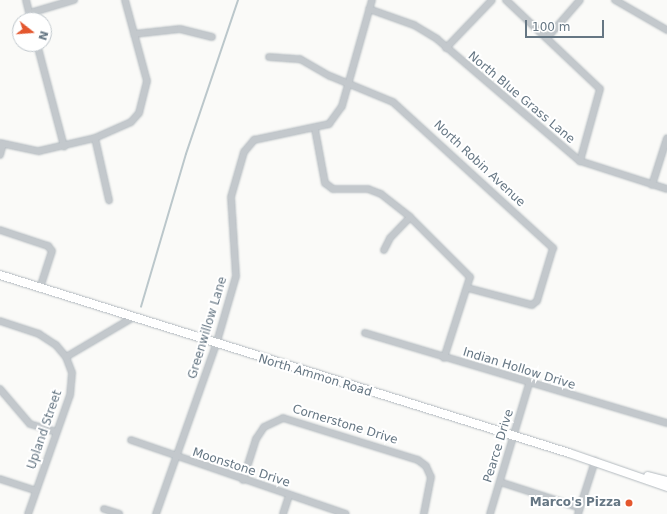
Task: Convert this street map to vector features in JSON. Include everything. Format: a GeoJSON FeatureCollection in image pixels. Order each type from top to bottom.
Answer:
{"type":"FeatureCollection","features":[{"type":"Feature","properties":{"kind":"main road","name":"North Ammon Road"},"geometry":{"type":"LineString","coordinates":[[0,275],[216,345],[595,461],[667,487]]}},
{"type":"Feature","properties":{"kind":"main road","name":"North Ammon Road"},"geometry":{"type":"LineString","coordinates":[[631,473],[667,481]]}},
{"type":"Feature","properties":{"kind":"street"},"geometry":{"type":"LineString","coordinates":[[26,0],[30,12],[74,0]]}},
{"type":"Feature","properties":{"kind":"street"},"geometry":{"type":"LineString","coordinates":[[0,154],[2,144],[39,151],[95,138],[122,128],[139,113],[146,81],[126,0]]}},
{"type":"Feature","properties":{"kind":"street","name":"Greenwillow Lane"},"geometry":{"type":"LineString","coordinates":[[156,514],[216,345],[236,276],[231,197],[244,152],[254,140],[315,129],[329,124],[342,106],[346,82],[372,0]]}},
{"type":"Feature","properties":{"kind":"street"},"geometry":{"type":"LineString","coordinates":[[446,48],[492,0]]}},
{"type":"Feature","properties":{"kind":"street"},"geometry":{"type":"LineString","coordinates":[[506,0],[600,89],[580,161]]}},
{"type":"Feature","properties":{"kind":"street"},"geometry":{"type":"LineString","coordinates":[[547,38],[580,0]]}},
{"type":"Feature","properties":{"kind":"street"},"geometry":{"type":"LineString","coordinates":[[615,0],[667,30]]}},
{"type":"Feature","properties":{"kind":"street","name":"North Blue Grass Lane"},"geometry":{"type":"LineString","coordinates":[[369,9],[414,25],[446,48],[580,161],[667,189]]}},
{"type":"Feature","properties":{"kind":"street"},"geometry":{"type":"LineString","coordinates":[[134,34],[180,29],[212,37]]}},
{"type":"Feature","properties":{"kind":"street"},"geometry":{"type":"LineString","coordinates":[[39,52],[64,146]]}},
{"type":"Feature","properties":{"kind":"street","name":"North Robin Avenue"},"geometry":{"type":"LineString","coordinates":[[269,57],[300,59],[346,82],[393,102],[553,248],[539,296],[532,305],[468,288]]}},
{"type":"Feature","properties":{"kind":"street"},"geometry":{"type":"LineString","coordinates":[[315,129],[325,183],[332,189],[368,190],[382,194],[410,217],[463,267],[470,277],[468,288],[444,358]]}},
{"type":"Feature","properties":{"kind":"street"},"geometry":{"type":"LineString","coordinates":[[95,138],[109,200]]}},
{"type":"Feature","properties":{"kind":"street"},"geometry":{"type":"LineString","coordinates":[[652,185],[667,138]]}},
{"type":"Feature","properties":{"kind":"street"},"geometry":{"type":"LineString","coordinates":[[384,250],[390,238],[410,217]]}},
{"type":"Feature","properties":{"kind":"street"},"geometry":{"type":"LineString","coordinates":[[0,230],[48,246],[52,251],[40,288]]}},
{"type":"Feature","properties":{"kind":"street"},"geometry":{"type":"LineString","coordinates":[[0,321],[39,334],[66,357],[132,318]]}},
{"type":"Feature","properties":{"kind":"street","name":"Indian Hollow Drive"},"geometry":{"type":"LineString","coordinates":[[365,333],[529,384],[667,423]]}},
{"type":"Feature","properties":{"kind":"street","name":"Upland Street"},"geometry":{"type":"LineString","coordinates":[[28,514],[72,382],[66,357]]}},
{"type":"Feature","properties":{"kind":"street","name":"Pearce Drive"},"geometry":{"type":"LineString","coordinates":[[490,514],[529,384]]}},
{"type":"Feature","properties":{"kind":"street"},"geometry":{"type":"LineString","coordinates":[[0,388],[30,424],[56,432]]}},
{"type":"Feature","properties":{"kind":"street","name":"Cornerstone Drive"},"geometry":{"type":"LineString","coordinates":[[243,480],[256,440],[264,427],[283,418],[418,460],[426,466],[431,477],[424,514]]}},
{"type":"Feature","properties":{"kind":"street","name":"Moonstone Drive"},"geometry":{"type":"LineString","coordinates":[[131,440],[177,458],[346,514]]}},
{"type":"Feature","properties":{"kind":"street"},"geometry":{"type":"LineString","coordinates":[[500,482],[579,511],[595,461]]}},
{"type":"Feature","properties":{"kind":"street"},"geometry":{"type":"LineString","coordinates":[[0,479],[36,491]]}},
{"type":"Feature","properties":{"kind":"street"},"geometry":{"type":"LineString","coordinates":[[283,514],[289,495]]}},
{"type":"Feature","properties":{"kind":"street"},"geometry":{"type":"LineString","coordinates":[[104,509],[119,514]]}},
{"type":"Feature","properties":{"kind":"waterway"},"geometry":{"type":"LineString","coordinates":[[141,307],[186,154],[238,0]]}},
{"type":"Feature","properties":{"kind":"place","name":"Marco's Pizza"},"geometry":{"type":"Point","coordinates":[629,503]}}]}
